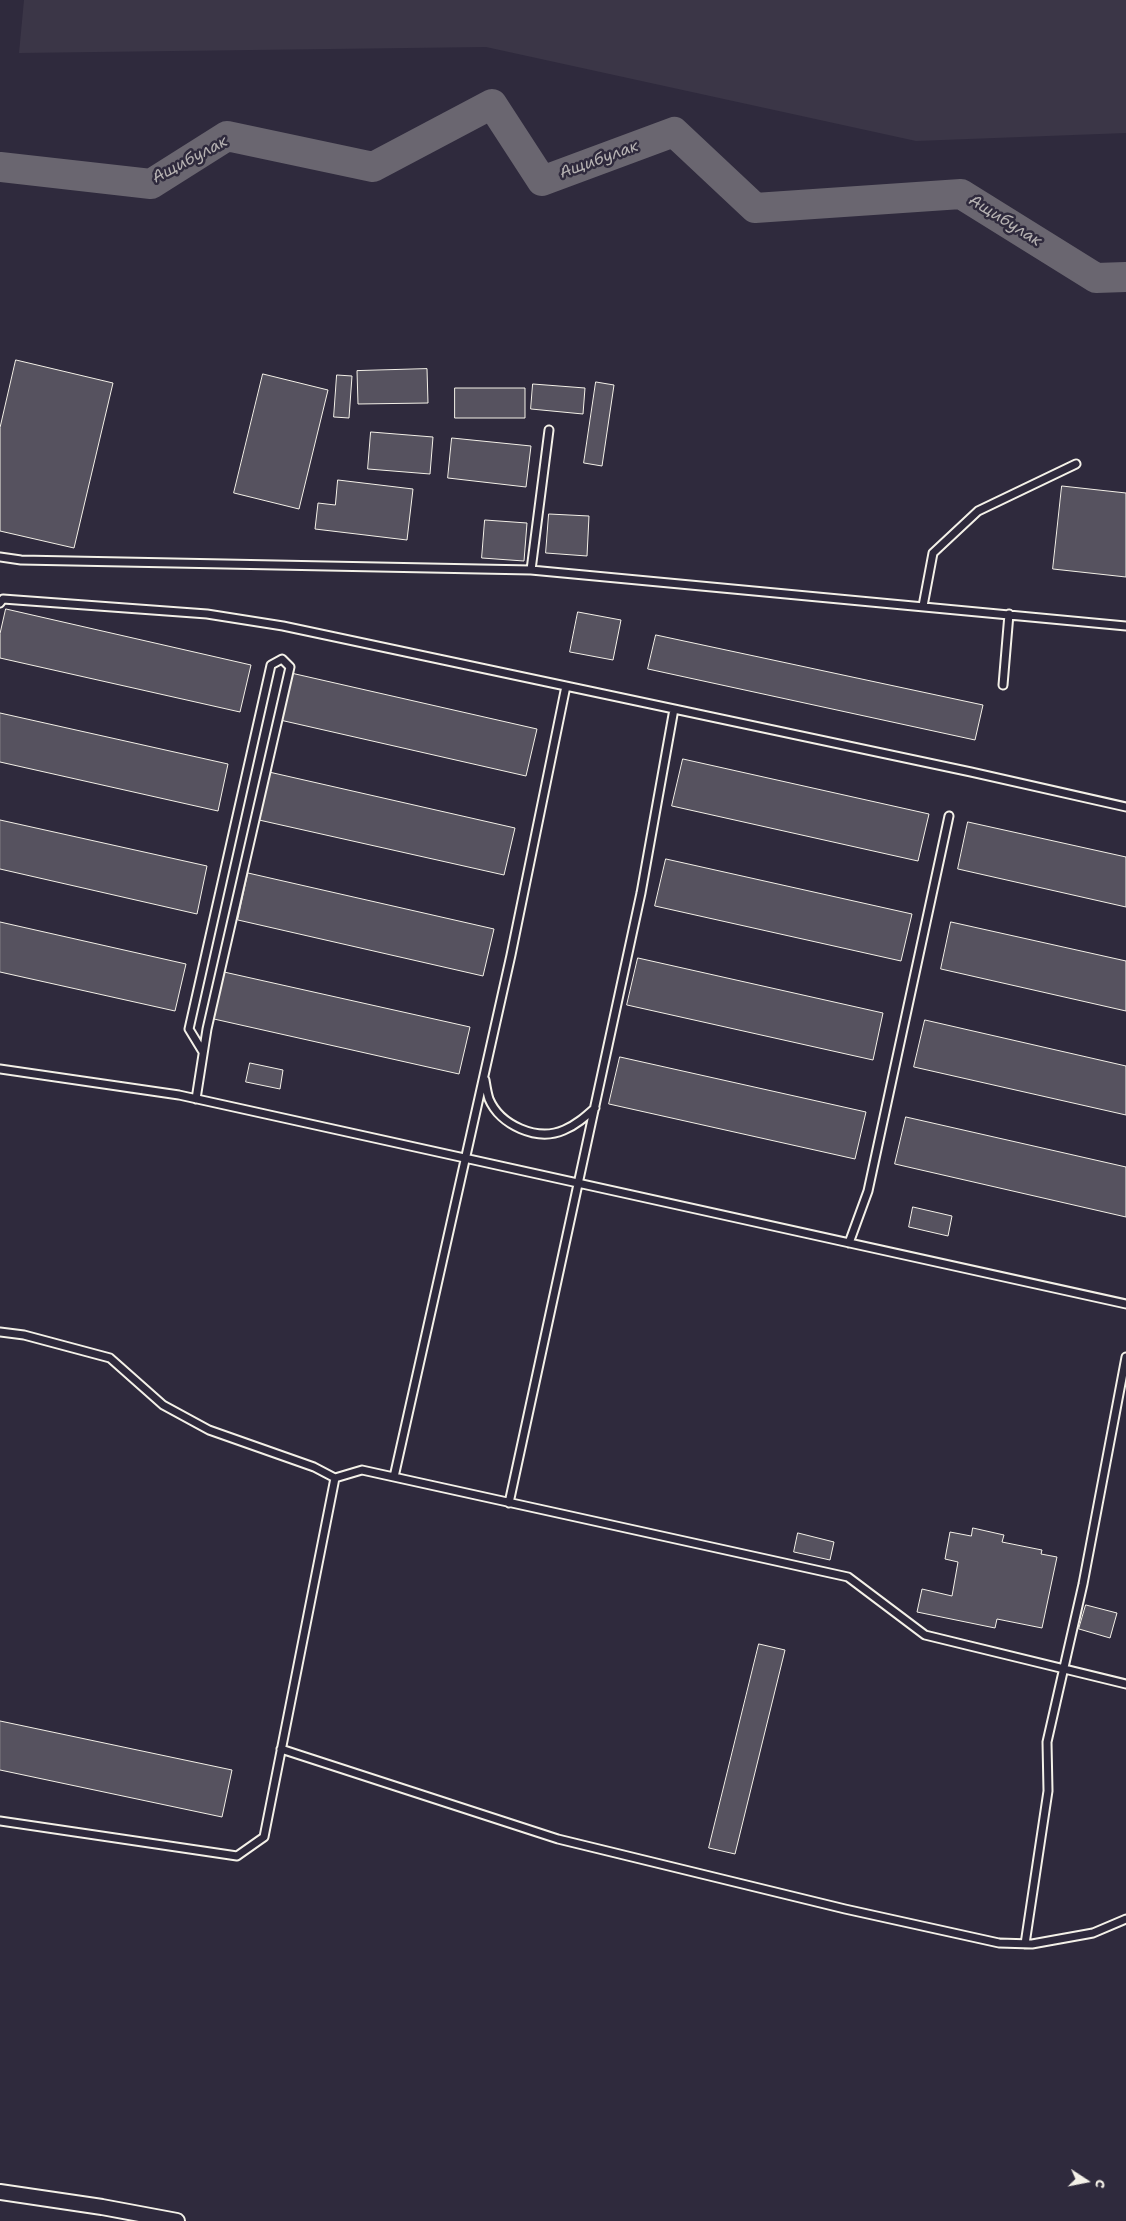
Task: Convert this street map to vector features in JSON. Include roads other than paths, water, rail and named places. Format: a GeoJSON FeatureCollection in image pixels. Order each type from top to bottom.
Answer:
{"type":"FeatureCollection","features":[{"type":"Feature","properties":{"kind":"street"},"geometry":{"type":"LineString","coordinates":[[0,2192],[102,2206],[177,2221]]}},
{"type":"Feature","properties":{"kind":"lane"},"geometry":{"type":"LineString","coordinates":[[531,570],[550,430]]}},
{"type":"Feature","properties":{"kind":"lane"},"geometry":{"type":"LineString","coordinates":[[923,606],[934,553],[978,511],[1076,464]]}},
{"type":"Feature","properties":{"kind":"lane"},"geometry":{"type":"LineString","coordinates":[[0,558],[531,570],[1126,626]]}},
{"type":"Feature","properties":{"kind":"lane"},"geometry":{"type":"LineString","coordinates":[[0,602],[3,599],[226,617],[282,626],[971,772],[1126,807]]}},
{"type":"Feature","properties":{"kind":"lane"},"geometry":{"type":"LineString","coordinates":[[1003,685],[1009,614]]}},
{"type":"Feature","properties":{"kind":"lane"},"geometry":{"type":"LineString","coordinates":[[196,1099],[203,1052],[290,667],[282,659],[271,665],[189,1029],[203,1052]]}},
{"type":"Feature","properties":{"kind":"lane"},"geometry":{"type":"LineString","coordinates":[[394,1478],[484,1077],[566,686]]}},
{"type":"Feature","properties":{"kind":"lane"},"geometry":{"type":"LineString","coordinates":[[509,1503],[580,1183],[641,893],[674,709]]}},
{"type":"Feature","properties":{"kind":"lane"},"geometry":{"type":"LineString","coordinates":[[849,1243],[868,1191],[949,816]]}},
{"type":"Feature","properties":{"kind":"lane"},"geometry":{"type":"LineString","coordinates":[[0,1069],[196,1099],[1126,1304]]}},
{"type":"Feature","properties":{"kind":"lane"},"geometry":{"type":"LineString","coordinates":[[484,1077],[490,1100],[504,1118],[518,1128],[538,1134],[562,1131],[578,1123],[596,1107]]}},
{"type":"Feature","properties":{"kind":"lane"},"geometry":{"type":"LineString","coordinates":[[0,1332],[24,1335],[110,1358],[163,1405],[201,1426],[314,1467],[335,1478],[362,1470],[848,1577],[925,1635],[1126,1684]]}},
{"type":"Feature","properties":{"kind":"lane"},"geometry":{"type":"LineString","coordinates":[[1025,1944],[1048,1791],[1047,1742],[1083,1584],[1126,1357]]}},
{"type":"Feature","properties":{"kind":"lane"},"geometry":{"type":"LineString","coordinates":[[0,1821],[237,1856],[264,1837],[335,1478]]}},
{"type":"Feature","properties":{"kind":"lane"},"geometry":{"type":"LineString","coordinates":[[281,1749],[558,1839],[845,1909],[999,1943],[1025,1944],[1093,1933],[1126,1919]]}},
{"type":"Feature","properties":{"kind":"waterway","name":"Ащибулак"},"geometry":{"type":"LineString","coordinates":[[0,167],[151,184],[227,136],[373,167],[492,104],[542,181],[674,132],[755,208],[961,194],[1096,278],[1126,277]]}}]}
